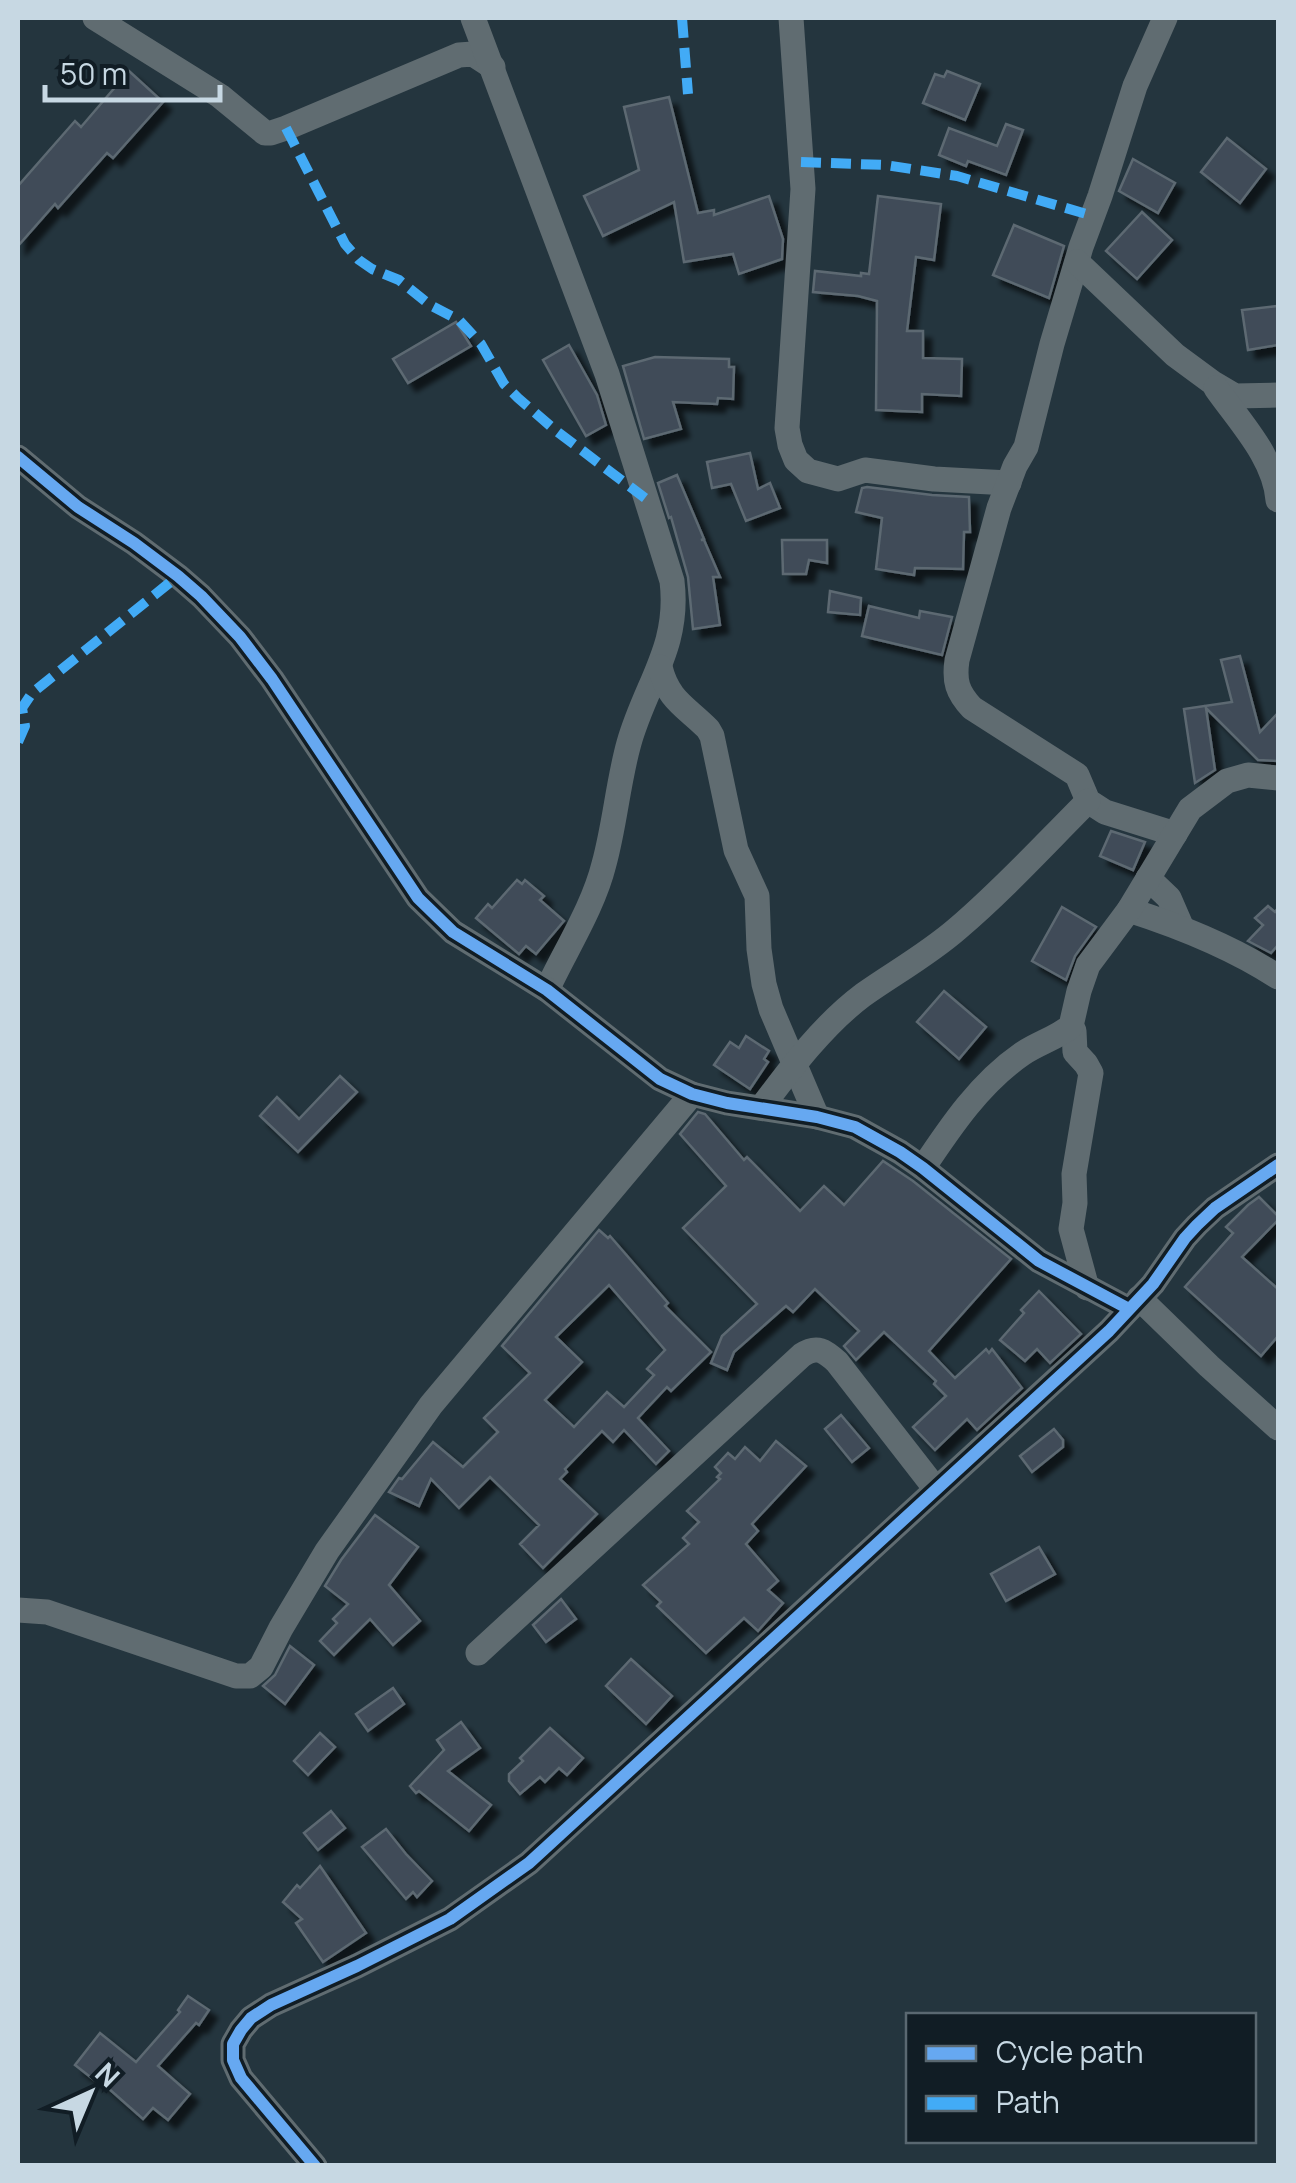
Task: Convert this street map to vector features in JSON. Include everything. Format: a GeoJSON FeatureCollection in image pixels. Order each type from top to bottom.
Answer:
{"type":"FeatureCollection","features":[{"type":"Feature","properties":{"kind":"street"},"geometry":{"type":"LineString","coordinates":[[95,18],[220,96],[271,134],[459,55],[473,54],[493,67]]}},
{"type":"Feature","properties":{"kind":"street"},"geometry":{"type":"LineString","coordinates":[[473,18],[607,374],[672,581],[675,606],[672,632],[628,745],[604,866],[546,990]]}},
{"type":"Feature","properties":{"kind":"street"},"geometry":{"type":"LineString","coordinates":[[792,18],[803,188],[787,428],[796,460],[808,470],[838,478],[865,470],[1009,483]]}},
{"type":"Feature","properties":{"kind":"street"},"geometry":{"type":"LineString","coordinates":[[1165,18],[1135,86],[1077,262],[1026,447],[999,508],[956,660],[954,680],[960,695],[972,708],[1077,775],[1088,801],[1105,812],[1175,834]]}},
{"type":"Feature","properties":{"kind":"street"},"geometry":{"type":"LineString","coordinates":[[1077,262],[1175,354],[1212,383],[1236,396],[1278,396]]}},
{"type":"Feature","properties":{"kind":"street"},"geometry":{"type":"LineString","coordinates":[[1212,383],[1260,451],[1272,474],[1278,500]]}},
{"type":"Feature","properties":{"kind":"street"},"geometry":{"type":"LineString","coordinates":[[18,457],[78,507],[134,543],[201,596],[240,637],[418,898],[453,932],[546,990],[660,1079],[692,1094],[855,1127],[900,1152],[1040,1261],[1086,1288],[1134,1303],[1278,1428]]}},
{"type":"Feature","properties":{"kind":"street"},"geometry":{"type":"LineString","coordinates":[[660,667],[670,694],[712,736],[736,850],[757,896],[759,949],[771,1010],[817,1117]]}},
{"type":"Feature","properties":{"kind":"street"},"geometry":{"type":"LineString","coordinates":[[1086,1288],[1070,1228],[1090,1074],[1074,1049],[1071,1026],[1088,965],[1129,910],[1190,809],[1227,781],[1248,775],[1278,778]]}},
{"type":"Feature","properties":{"kind":"street"},"geometry":{"type":"LineString","coordinates":[[761,1108],[794,1064],[862,997],[960,927],[1088,801]]}},
{"type":"Feature","properties":{"kind":"street"},"geometry":{"type":"LineString","coordinates":[[1148,878],[1169,898],[1182,928]]}},
{"type":"Feature","properties":{"kind":"street"},"geometry":{"type":"LineString","coordinates":[[1129,910],[1228,948],[1278,977]]}},
{"type":"Feature","properties":{"kind":"street"},"geometry":{"type":"LineString","coordinates":[[923,1168],[959,1114],[982,1089],[1023,1054],[1071,1026]]}},
{"type":"Feature","properties":{"kind":"street"},"geometry":{"type":"LineString","coordinates":[[18,1610],[47,1612],[236,1676],[250,1676],[261,1666],[327,1551],[432,1406],[692,1094]]}},
{"type":"Feature","properties":{"kind":"street"},"geometry":{"type":"LineString","coordinates":[[314,2166],[241,2078],[233,2060],[233,2044],[251,2018],[450,1919],[529,1863],[1109,1331],[1153,1284],[1184,1238],[1215,1208],[1278,1164]]}},
{"type":"Feature","properties":{"kind":"street"},"geometry":{"type":"LineString","coordinates":[[478,1653],[814,1348],[837,1362],[935,1488]]}},
{"type":"Feature","properties":{"kind":"building"},"geometry":{"type":"Polygon","coordinates":[[[129,71],[163,102],[113,158],[107,153],[18,246],[18,186],[75,121],[81,127],[129,71]]]}},
{"type":"Feature","properties":{"kind":"building"},"geometry":{"type":"Polygon","coordinates":[[[947,71],[980,84],[965,120],[923,103],[935,74],[944,77],[947,71]]]}},
{"type":"Feature","properties":{"kind":"building"},"geometry":{"type":"Polygon","coordinates":[[[669,97],[698,213],[714,210],[714,215],[769,196],[783,239],[782,259],[739,274],[733,254],[684,262],[674,202],[603,236],[584,196],[639,170],[624,107],[669,97]]]}},
{"type":"Feature","properties":{"kind":"building"},"geometry":{"type":"Polygon","coordinates":[[[1006,124],[1023,130],[1006,175],[939,155],[949,128],[997,146],[1006,124]]]}},
{"type":"Feature","properties":{"kind":"building"},"geometry":{"type":"Polygon","coordinates":[[[1227,138],[1266,169],[1240,203],[1201,172],[1227,138]]]}},
{"type":"Feature","properties":{"kind":"building"},"geometry":{"type":"Polygon","coordinates":[[[1133,159],[1175,183],[1158,213],[1119,191],[1133,159]]]}},
{"type":"Feature","properties":{"kind":"building"},"geometry":{"type":"Polygon","coordinates":[[[878,196],[941,204],[934,260],[916,257],[907,331],[923,331],[923,358],[962,359],[961,396],[922,394],[922,412],[876,410],[877,301],[813,292],[815,271],[869,274],[878,196]]]}},
{"type":"Feature","properties":{"kind":"building"},"geometry":{"type":"Polygon","coordinates":[[[1142,212],[1172,240],[1137,279],[1106,251],[1142,212]]]}},
{"type":"Feature","properties":{"kind":"building"},"geometry":{"type":"Polygon","coordinates":[[[1014,225],[1064,246],[1049,298],[993,275],[1014,225]]]}},
{"type":"Feature","properties":{"kind":"building"},"geometry":{"type":"Polygon","coordinates":[[[1278,306],[1278,345],[1248,350],[1242,310],[1278,306]]]}},
{"type":"Feature","properties":{"kind":"building"},"geometry":{"type":"Polygon","coordinates":[[[456,322],[471,346],[408,383],[393,359],[456,322]]]}},
{"type":"Feature","properties":{"kind":"building"},"geometry":{"type":"Polygon","coordinates":[[[569,345],[597,395],[606,425],[586,436],[543,360],[569,345]]]}},
{"type":"Feature","properties":{"kind":"building"},"geometry":{"type":"Polygon","coordinates":[[[655,357],[729,359],[729,367],[734,367],[733,399],[718,398],[717,404],[673,402],[681,429],[644,439],[623,366],[655,357]]]}},
{"type":"Feature","properties":{"kind":"building"},"geometry":{"type":"Polygon","coordinates":[[[750,453],[758,489],[770,483],[780,508],[746,521],[731,484],[712,488],[707,462],[750,453]]]}},
{"type":"Feature","properties":{"kind":"building"},"geometry":{"type":"Polygon","coordinates":[[[677,475],[704,539],[701,540],[720,577],[713,577],[720,625],[693,629],[688,577],[658,483],[677,475]]]}},
{"type":"Feature","properties":{"kind":"building"},"geometry":{"type":"Polygon","coordinates":[[[862,488],[969,497],[970,532],[964,532],[963,569],[915,568],[914,575],[876,569],[882,518],[856,512],[862,488]]]}},
{"type":"Feature","properties":{"kind":"building"},"geometry":{"type":"Polygon","coordinates":[[[782,540],[827,540],[827,563],[809,560],[806,574],[783,574],[782,540]]]}},
{"type":"Feature","properties":{"kind":"building"},"geometry":{"type":"Polygon","coordinates":[[[830,591],[861,598],[860,615],[828,612],[830,591]]]}},
{"type":"Feature","properties":{"kind":"building"},"geometry":{"type":"Polygon","coordinates":[[[869,606],[919,618],[920,611],[952,617],[942,655],[862,636],[869,606]]]}},
{"type":"Feature","properties":{"kind":"building"},"geometry":{"type":"Polygon","coordinates":[[[1240,656],[1260,732],[1278,713],[1278,761],[1258,760],[1206,708],[1215,770],[1195,783],[1184,709],[1232,702],[1221,660],[1240,656]]]}},
{"type":"Feature","properties":{"kind":"building"},"geometry":{"type":"Polygon","coordinates":[[[1111,831],[1145,842],[1133,870],[1100,856],[1111,831]]]}},
{"type":"Feature","properties":{"kind":"building"},"geometry":{"type":"Polygon","coordinates":[[[517,880],[522,884],[525,880],[544,896],[540,900],[564,921],[536,954],[526,946],[519,954],[476,918],[488,904],[492,908],[517,880]]]}},
{"type":"Feature","properties":{"kind":"building"},"geometry":{"type":"Polygon","coordinates":[[[1268,906],[1275,912],[1278,908],[1278,945],[1271,953],[1248,941],[1263,925],[1255,918],[1268,906]]]}},
{"type":"Feature","properties":{"kind":"building"},"geometry":{"type":"Polygon","coordinates":[[[1062,907],[1096,927],[1075,956],[1066,980],[1032,961],[1062,907]]]}},
{"type":"Feature","properties":{"kind":"building"},"geometry":{"type":"Polygon","coordinates":[[[944,991],[986,1027],[959,1059],[917,1022],[944,991]]]}},
{"type":"Feature","properties":{"kind":"building"},"geometry":{"type":"Polygon","coordinates":[[[746,1036],[769,1051],[764,1059],[768,1062],[750,1089],[714,1065],[730,1042],[739,1048],[746,1036]]]}},
{"type":"Feature","properties":{"kind":"building"},"geometry":{"type":"Polygon","coordinates":[[[340,1076],[357,1092],[298,1152],[260,1116],[277,1097],[299,1119],[340,1076]]]}},
{"type":"Feature","properties":{"kind":"building"},"geometry":{"type":"Polygon","coordinates":[[[698,1112],[705,1114],[744,1160],[747,1157],[800,1211],[824,1186],[844,1205],[883,1161],[1011,1259],[929,1351],[955,1378],[986,1349],[989,1353],[992,1349],[1022,1388],[977,1430],[967,1419],[935,1450],[913,1427],[946,1396],[934,1384],[936,1381],[884,1332],[856,1360],[844,1346],[859,1331],[815,1289],[793,1312],[786,1306],[734,1352],[727,1370],[711,1363],[722,1336],[757,1304],[683,1228],[726,1186],[680,1134],[698,1112]]]}},
{"type":"Feature","properties":{"kind":"building"},"geometry":{"type":"Polygon","coordinates":[[[1259,1197],[1278,1216],[1242,1257],[1278,1289],[1278,1336],[1261,1356],[1185,1287],[1233,1233],[1226,1227],[1259,1197]]]}},
{"type":"Feature","properties":{"kind":"building"},"geometry":{"type":"Polygon","coordinates":[[[599,1230],[610,1236],[668,1303],[665,1306],[711,1352],[671,1391],[667,1387],[638,1418],[669,1451],[656,1464],[624,1430],[613,1442],[602,1431],[565,1469],[567,1472],[560,1479],[597,1514],[543,1568],[520,1544],[539,1525],[490,1477],[459,1508],[431,1479],[419,1506],[389,1492],[433,1442],[463,1467],[498,1432],[484,1418],[530,1373],[502,1346],[599,1230]],[[609,1285],[556,1337],[582,1362],[545,1400],[574,1427],[607,1392],[624,1407],[654,1375],[647,1369],[665,1350],[609,1285]]]}},
{"type":"Feature","properties":{"kind":"building"},"geometry":{"type":"Polygon","coordinates":[[[1039,1291],[1081,1334],[1050,1363],[1037,1349],[1025,1361],[1000,1340],[1039,1291]]]}},
{"type":"Feature","properties":{"kind":"building"},"geometry":{"type":"Polygon","coordinates":[[[841,1415],[869,1448],[852,1462],[825,1429],[841,1415]]]}},
{"type":"Feature","properties":{"kind":"building"},"geometry":{"type":"Polygon","coordinates":[[[1054,1429],[1063,1440],[1063,1447],[1032,1472],[1020,1456],[1054,1429]]]}},
{"type":"Feature","properties":{"kind":"building"},"geometry":{"type":"Polygon","coordinates":[[[776,1441],[806,1466],[752,1524],[758,1531],[746,1544],[778,1581],[768,1590],[783,1603],[758,1631],[744,1618],[706,1653],[657,1606],[661,1602],[643,1585],[689,1544],[683,1538],[699,1522],[687,1511],[720,1479],[717,1477],[721,1473],[715,1467],[728,1453],[735,1459],[745,1447],[760,1461],[776,1441]]]}},
{"type":"Feature","properties":{"kind":"building"},"geometry":{"type":"Polygon","coordinates":[[[375,1515],[418,1547],[389,1585],[420,1621],[393,1645],[370,1619],[334,1655],[320,1641],[348,1604],[325,1586],[375,1515]]]}},
{"type":"Feature","properties":{"kind":"building"},"geometry":{"type":"Polygon","coordinates":[[[1039,1547],[1055,1574],[1006,1601],[991,1574],[1039,1547]]]}},
{"type":"Feature","properties":{"kind":"building"},"geometry":{"type":"Polygon","coordinates":[[[561,1599],[576,1619],[546,1642],[533,1625],[561,1599]]]}},
{"type":"Feature","properties":{"kind":"building"},"geometry":{"type":"Polygon","coordinates":[[[290,1646],[314,1665],[285,1704],[263,1686],[275,1675],[290,1646]]]}},
{"type":"Feature","properties":{"kind":"building"},"geometry":{"type":"Polygon","coordinates":[[[631,1659],[672,1696],[646,1724],[606,1686],[631,1659]]]}},
{"type":"Feature","properties":{"kind":"building"},"geometry":{"type":"Polygon","coordinates":[[[393,1688],[404,1704],[368,1731],[356,1714],[393,1688]]]}},
{"type":"Feature","properties":{"kind":"building"},"geometry":{"type":"Polygon","coordinates":[[[461,1722],[480,1748],[448,1771],[491,1805],[469,1831],[410,1786],[444,1750],[437,1740],[461,1722]]]}},
{"type":"Feature","properties":{"kind":"building"},"geometry":{"type":"Polygon","coordinates":[[[550,1728],[583,1758],[567,1775],[559,1768],[545,1782],[540,1777],[520,1794],[509,1781],[509,1774],[550,1728]]]}},
{"type":"Feature","properties":{"kind":"building"},"geometry":{"type":"Polygon","coordinates":[[[320,1733],[335,1747],[308,1775],[294,1761],[320,1733]]]}},
{"type":"Feature","properties":{"kind":"building"},"geometry":{"type":"Polygon","coordinates":[[[331,1811],[345,1828],[318,1850],[304,1833],[331,1811]]]}},
{"type":"Feature","properties":{"kind":"building"},"geometry":{"type":"Polygon","coordinates":[[[386,1829],[432,1881],[417,1897],[413,1892],[406,1899],[362,1847],[386,1829]]]}},
{"type":"Feature","properties":{"kind":"building"},"geometry":{"type":"Polygon","coordinates":[[[320,1866],[366,1933],[323,1962],[296,1923],[302,1919],[283,1902],[320,1866]]]}},
{"type":"Feature","properties":{"kind":"building"},"geometry":{"type":"Polygon","coordinates":[[[188,1996],[209,2010],[158,2066],[190,2094],[168,2120],[153,2108],[143,2119],[99,2080],[98,2083],[75,2065],[100,2033],[136,2062],[180,2012],[188,1996]]]}},
{"type":"Feature","properties":{"kind":"marked path"},"geometry":{"type":"LineString","coordinates":[[682,18],[688,94]]}},
{"type":"Feature","properties":{"kind":"marked path"},"geometry":{"type":"LineString","coordinates":[[286,128],[345,244],[359,260],[399,280],[430,305],[459,320],[481,344],[504,384],[518,398],[645,498]]}},
{"type":"Feature","properties":{"kind":"marked path"},"geometry":{"type":"LineString","coordinates":[[801,162],[885,165],[957,176],[1093,216]]}},
{"type":"Feature","properties":{"kind":"marked path"},"geometry":{"type":"LineString","coordinates":[[18,742],[25,726],[22,708],[32,693],[178,576]]}},
{"type":"Feature","properties":{"kind":"cycle path"},"geometry":{"type":"LineString","coordinates":[[18,457],[78,507],[178,576],[240,637],[418,898],[453,932],[547,990],[660,1079],[692,1094],[727,1103],[855,1127],[923,1168],[1039,1261],[1129,1309]]}},
{"type":"Feature","properties":{"kind":"cycle path"},"geometry":{"type":"LineString","coordinates":[[315,2166],[241,2078],[233,2060],[233,2044],[251,2018],[450,1919],[529,1863],[1109,1331],[1153,1284],[1185,1238],[1215,1208],[1278,1165]]}}]}
